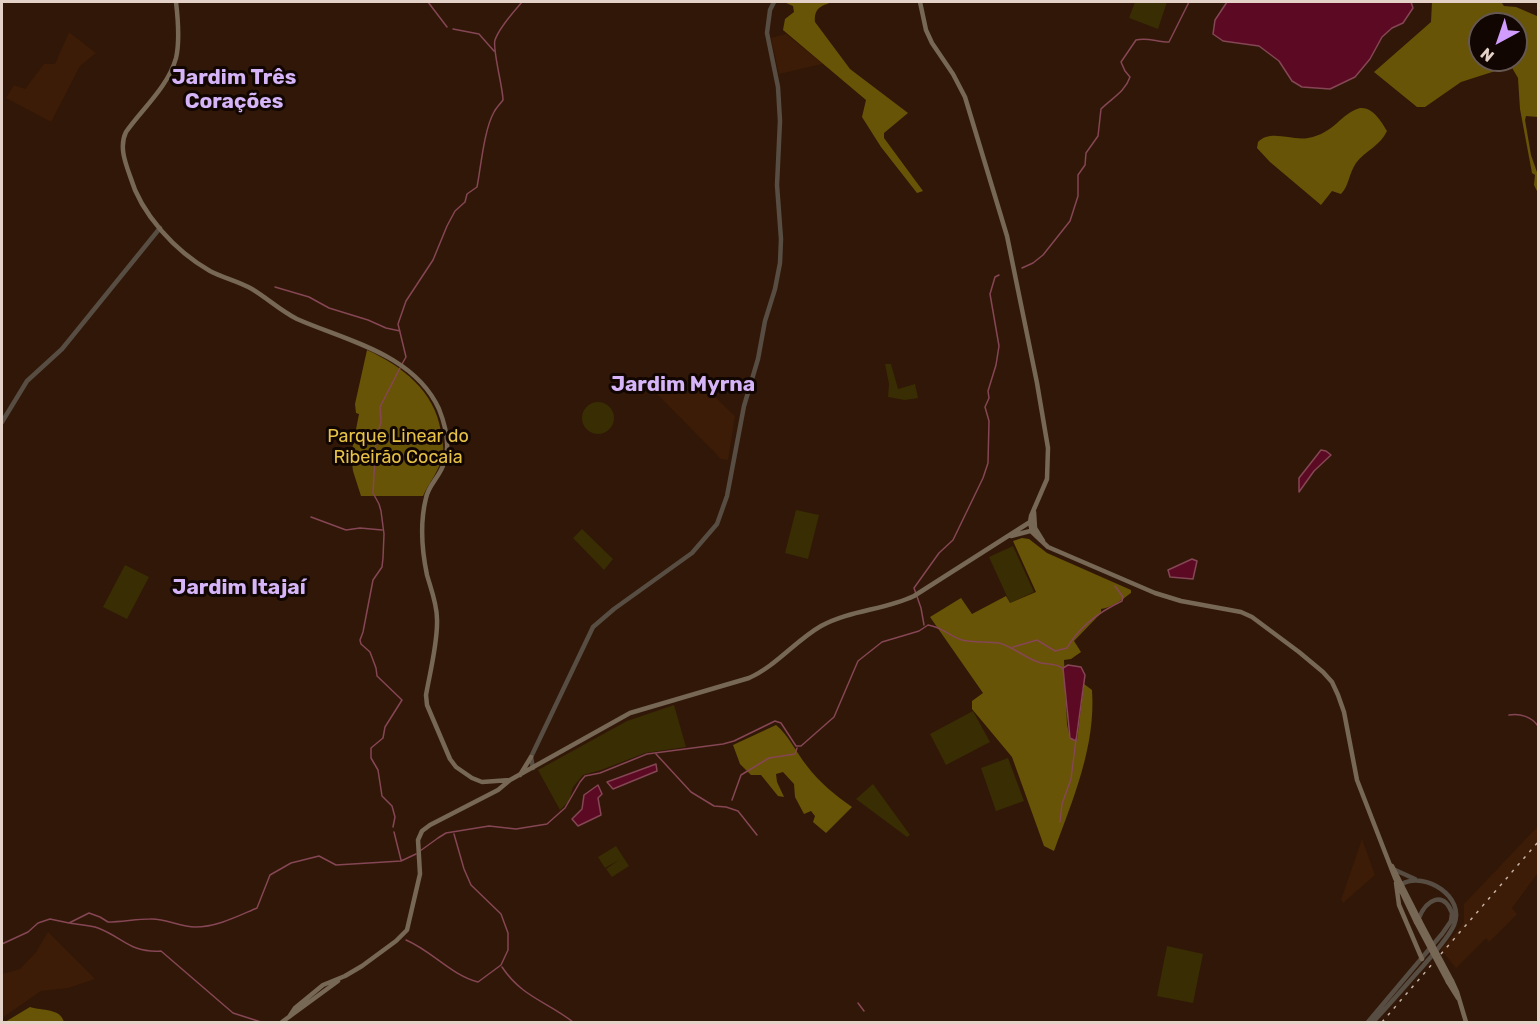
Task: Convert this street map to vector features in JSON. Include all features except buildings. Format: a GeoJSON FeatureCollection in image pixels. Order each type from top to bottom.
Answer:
{"type":"FeatureCollection","features":[{"type":"Feature","properties":{"kind":"main road"},"geometry":{"type":"LineString","coordinates":[[176,2],[178,48],[173,66],[163,84],[126,132],[122,141],[127,169],[135,193],[160,228],[192,259],[210,271],[250,288],[296,318],[376,351],[402,366],[422,385],[438,409],[446,431],[448,450],[444,464],[428,492],[423,519],[423,549],[437,619],[426,695],[429,713],[450,759],[462,772],[482,782],[519,777],[630,713],[756,675],[807,636],[833,620],[901,602],[916,595],[1005,538],[1032,529]]}},
{"type":"Feature","properties":{"kind":"main road"},"geometry":{"type":"LineString","coordinates":[[920,2],[932,43],[953,74],[964,97],[1004,222],[1048,448],[1047,479],[1034,507],[1032,529]]}},
{"type":"Feature","properties":{"kind":"main road"},"geometry":{"type":"LineString","coordinates":[[1005,538],[1032,529]]}},
{"type":"Feature","properties":{"kind":"main road"},"geometry":{"type":"LineString","coordinates":[[1032,529],[1048,547],[1155,592],[1181,601],[1241,612],[1251,617],[1299,652],[1332,682],[1344,712],[1357,780],[1396,880],[1456,992],[1466,1023]]}},
{"type":"Feature","properties":{"kind":"main road"},"geometry":{"type":"LineString","coordinates":[[519,777],[531,757]]}},
{"type":"Feature","properties":{"kind":"main road"},"geometry":{"type":"LineString","coordinates":[[282,1023],[294,1008],[323,985],[345,976],[390,946],[407,930],[419,881],[417,846],[422,831],[498,790],[510,780]]}},
{"type":"Feature","properties":{"kind":"main road"},"geometry":{"type":"LineString","coordinates":[[1390,864],[1395,870],[1399,886],[1399,905],[1422,959]]}},
{"type":"Feature","properties":{"kind":"street"},"geometry":{"type":"LineString","coordinates":[[534,768],[531,757],[593,627],[614,609],[692,553],[717,524],[727,496],[744,406],[758,359],[780,263],[781,239],[777,185],[780,131],[778,87],[767,33],[770,10],[774,2]]}},
{"type":"Feature","properties":{"kind":"street"},"geometry":{"type":"LineString","coordinates":[[2,422],[27,381],[62,349],[160,228]]}},
{"type":"Feature","properties":{"kind":"street"},"geometry":{"type":"LineString","coordinates":[[1373,1023],[1447,936],[1456,918],[1456,909],[1452,900],[1443,892],[1428,881],[1417,880],[1395,870]]}},
{"type":"Feature","properties":{"kind":"street"},"geometry":{"type":"LineString","coordinates":[[1399,886],[1417,880]]}},
{"type":"Feature","properties":{"kind":"street"},"geometry":{"type":"LineString","coordinates":[[1368,1023],[1446,928],[1451,921],[1452,913],[1446,903],[1433,900],[1425,906],[1418,920]]}},
{"type":"Feature","properties":{"kind":"shaded area"},"geometry":{"type":"Polygon","coordinates":[[[1135,2],[1167,2],[1158,29],[1129,18],[1135,2]]]}},
{"type":"Feature","properties":{"kind":"shaded area"},"geometry":{"type":"Polygon","coordinates":[[[1227,2],[1411,2],[1413,8],[1403,23],[1392,28],[1382,37],[1370,59],[1355,77],[1330,89],[1302,87],[1292,81],[1279,61],[1259,46],[1223,41],[1213,34],[1215,20],[1227,2]]]}},
{"type":"Feature","properties":{"kind":"shaded area"},"geometry":{"type":"Polygon","coordinates":[[[69,32],[96,53],[80,66],[51,122],[6,98],[14,85],[25,89],[44,64],[55,64],[69,32]]]}},
{"type":"Feature","properties":{"kind":"shaded area"},"geometry":{"type":"Polygon","coordinates":[[[786,34],[822,64],[779,74],[771,38],[786,34]]]}},
{"type":"Feature","properties":{"kind":"shaded area"},"geometry":{"type":"Polygon","coordinates":[[[885,364],[891,364],[898,389],[915,384],[918,398],[905,400],[888,397],[889,384],[885,364]]]}},
{"type":"Feature","properties":{"kind":"shaded area"},"geometry":{"type":"Polygon","coordinates":[[[657,394],[709,394],[714,396],[735,416],[728,460],[721,459],[657,394]]]}},
{"type":"Feature","properties":{"kind":"shaded area"},"geometry":{"type":"Polygon","coordinates":[[[598,402],[609,407],[614,418],[609,429],[598,434],[587,429],[582,418],[587,407],[598,402]]]}},
{"type":"Feature","properties":{"kind":"shaded area"},"geometry":{"type":"Polygon","coordinates":[[[1321,450],[1331,455],[1314,471],[1299,492],[1299,478],[1321,450]]]}},
{"type":"Feature","properties":{"kind":"shaded area"},"geometry":{"type":"Polygon","coordinates":[[[796,510],[819,515],[808,559],[785,553],[796,510]]]}},
{"type":"Feature","properties":{"kind":"shaded area"},"geometry":{"type":"Polygon","coordinates":[[[582,529],[613,559],[604,570],[573,538],[582,529]]]}},
{"type":"Feature","properties":{"kind":"shaded area"},"geometry":{"type":"Polygon","coordinates":[[[1013,546],[1034,592],[1010,603],[989,557],[1013,546]]]}},
{"type":"Feature","properties":{"kind":"shaded area"},"geometry":{"type":"Polygon","coordinates":[[[1192,559],[1197,561],[1193,579],[1170,577],[1168,570],[1192,559]]]}},
{"type":"Feature","properties":{"kind":"shaded area"},"geometry":{"type":"Polygon","coordinates":[[[125,565],[149,577],[127,619],[103,607],[125,565]]]}},
{"type":"Feature","properties":{"kind":"shaded area"},"geometry":{"type":"Polygon","coordinates":[[[1068,665],[1081,667],[1085,675],[1076,741],[1070,738],[1063,668],[1068,665]]]}},
{"type":"Feature","properties":{"kind":"shaded area"},"geometry":{"type":"Polygon","coordinates":[[[674,705],[686,747],[645,753],[583,775],[573,787],[569,801],[560,810],[538,770],[627,721],[674,705]]]}},
{"type":"Feature","properties":{"kind":"shaded area"},"geometry":{"type":"Polygon","coordinates":[[[973,711],[990,742],[946,765],[930,734],[973,711]]]}},
{"type":"Feature","properties":{"kind":"shaded area"},"geometry":{"type":"Polygon","coordinates":[[[1008,758],[1024,801],[996,811],[981,768],[1008,758]]]}},
{"type":"Feature","properties":{"kind":"shaded area"},"geometry":{"type":"Polygon","coordinates":[[[656,764],[657,771],[613,789],[607,782],[656,764]]]}},
{"type":"Feature","properties":{"kind":"shaded area"},"geometry":{"type":"Polygon","coordinates":[[[873,784],[910,835],[907,837],[856,799],[873,784]]]}},
{"type":"Feature","properties":{"kind":"shaded area"},"geometry":{"type":"Polygon","coordinates":[[[598,785],[602,794],[598,798],[601,815],[578,826],[572,819],[582,809],[584,795],[598,785]]]}},
{"type":"Feature","properties":{"kind":"shaded area"},"geometry":{"type":"Polygon","coordinates":[[[1538,826],[1538,873],[1512,908],[1517,914],[1489,942],[1486,938],[1456,968],[1441,950],[1464,923],[1464,904],[1538,826]]]}},
{"type":"Feature","properties":{"kind":"shaded area"},"geometry":{"type":"Polygon","coordinates":[[[1362,839],[1375,875],[1343,903],[1341,900],[1362,839]]]}},
{"type":"Feature","properties":{"kind":"shaded area"},"geometry":{"type":"Polygon","coordinates":[[[616,846],[629,866],[612,877],[606,869],[619,860],[605,868],[598,857],[616,846]]]}},
{"type":"Feature","properties":{"kind":"shaded area"},"geometry":{"type":"Polygon","coordinates":[[[48,932],[95,979],[68,988],[41,991],[2,1018],[2,974],[20,969],[36,952],[48,932]]]}},
{"type":"Feature","properties":{"kind":"shaded area"},"geometry":{"type":"Polygon","coordinates":[[[1167,946],[1203,954],[1193,1003],[1157,996],[1167,946]]]}},
{"type":"Feature","properties":{"kind":"green space"},"geometry":{"type":"Polygon","coordinates":[[[784,2],[832,2],[819,8],[815,22],[850,69],[908,113],[884,133],[884,138],[923,191],[917,193],[881,147],[862,117],[866,100],[783,30],[785,19],[794,12],[793,6],[784,2]]]}},
{"type":"Feature","properties":{"kind":"green space"},"geometry":{"type":"Polygon","coordinates":[[[1432,2],[1501,2],[1504,6],[1516,7],[1528,12],[1468,12],[1468,72],[1492,72],[1461,82],[1425,107],[1417,107],[1374,72],[1431,22],[1432,2]]]}},
{"type":"Feature","properties":{"kind":"green space"},"geometry":{"type":"Polygon","coordinates":[[[1528,12],[1538,15],[1538,117],[1526,116],[1525,120],[1531,155],[1538,175],[1538,193],[1534,185],[1535,175],[1532,173],[1520,109],[1518,78],[1514,72],[1528,72],[1528,12]]]}},
{"type":"Feature","properties":{"kind":"green space"},"geometry":{"type":"Polygon","coordinates":[[[1360,108],[1373,112],[1387,131],[1380,141],[1356,163],[1341,194],[1332,191],[1321,205],[1270,162],[1257,148],[1258,142],[1269,136],[1308,138],[1317,136],[1360,108]]]}},
{"type":"Feature","properties":{"kind":"green space","name":"Parque Linear do Ribeirão Cocaia"},"geometry":{"type":"Polygon","coordinates":[[[367,350],[404,372],[415,382],[432,404],[438,417],[443,455],[423,496],[361,496],[353,471],[351,455],[359,414],[356,413],[355,404],[367,350]]]}},
{"type":"Feature","properties":{"kind":"green space"},"geometry":{"type":"Polygon","coordinates":[[[1022,538],[1029,539],[1047,553],[1131,590],[1131,593],[1121,600],[1101,609],[1101,613],[1074,641],[1081,652],[1071,659],[1064,660],[1067,724],[1070,738],[1077,740],[1084,684],[1092,690],[1092,711],[1082,772],[1054,851],[1044,846],[1012,757],[972,709],[972,701],[983,693],[930,617],[961,598],[972,614],[1006,596],[1010,603],[1036,592],[1013,541],[1022,538]]]}},
{"type":"Feature","properties":{"kind":"green space"},"geometry":{"type":"Polygon","coordinates":[[[776,725],[817,778],[852,807],[826,833],[813,822],[815,816],[811,811],[804,814],[795,797],[794,784],[783,772],[776,774],[784,797],[778,796],[761,775],[751,775],[740,764],[733,745],[776,725]]]}},
{"type":"Feature","properties":{"kind":"green space"},"geometry":{"type":"Polygon","coordinates":[[[30,1007],[55,1012],[64,1022],[5,1022],[30,1007]]]}},
{"type":"Feature","properties":{"kind":"waterway"},"geometry":{"type":"LineString","coordinates":[[428,2],[447,27]]}},
{"type":"Feature","properties":{"kind":"waterway"},"geometry":{"type":"LineString","coordinates":[[402,364],[406,357],[398,324],[406,301],[433,260],[455,211],[465,202],[467,194],[477,187],[488,128],[494,112],[503,100],[494,44],[503,25],[522,2]]}},
{"type":"Feature","properties":{"kind":"waterway"},"geometry":{"type":"LineString","coordinates":[[1022,268],[1043,255],[1070,221],[1078,196],[1078,175],[1085,165],[1086,153],[1098,136],[1101,109],[1122,91],[1130,77],[1121,62],[1136,40],[1169,42],[1189,2]]}},
{"type":"Feature","properties":{"kind":"waterway"},"geometry":{"type":"LineString","coordinates":[[453,29],[479,34],[494,51]]}},
{"type":"Feature","properties":{"kind":"waterway"},"geometry":{"type":"LineString","coordinates":[[924,625],[914,588],[939,553],[953,540],[988,463],[989,421],[985,407],[989,398],[988,391],[999,346],[990,294],[995,277],[999,275]]}},
{"type":"Feature","properties":{"kind":"waterway"},"geometry":{"type":"LineString","coordinates":[[275,287],[309,297],[329,308],[400,331]]}},
{"type":"Feature","properties":{"kind":"waterway"},"geometry":{"type":"LineString","coordinates":[[393,827],[395,817],[392,806],[382,796],[378,770],[371,758],[371,748],[383,738],[385,727],[402,700],[377,676],[370,652],[360,640],[373,580],[382,567],[383,558],[384,534],[381,511],[373,493],[376,440],[381,422],[380,407],[400,368]]}},
{"type":"Feature","properties":{"kind":"waterway"},"geometry":{"type":"LineString","coordinates":[[311,517],[346,530],[360,528],[382,530]]}},
{"type":"Feature","properties":{"kind":"waterway"},"geometry":{"type":"LineString","coordinates":[[1013,647],[1037,640],[1055,651],[1067,648],[1091,620],[1122,601],[1123,597],[1115,586]]}},
{"type":"Feature","properties":{"kind":"waterway"},"geometry":{"type":"LineString","coordinates":[[420,851],[446,833],[489,826],[516,829],[547,824],[565,808],[585,776],[600,773],[647,754],[723,744],[775,721],[781,723],[796,746],[801,746],[834,717],[858,661],[882,642],[919,631],[928,625],[962,640],[999,643],[1036,661],[1056,665],[1063,669]]}},
{"type":"Feature","properties":{"kind":"waterway"},"geometry":{"type":"LineString","coordinates":[[1509,715],[1525,716],[1538,726]]}},
{"type":"Feature","properties":{"kind":"waterway"},"geometry":{"type":"LineString","coordinates":[[1060,822],[1062,804],[1071,779],[1076,739]]}},
{"type":"Feature","properties":{"kind":"waterway"},"geometry":{"type":"LineString","coordinates":[[732,800],[741,775],[769,758],[795,754],[797,748]]}},
{"type":"Feature","properties":{"kind":"waterway"},"geometry":{"type":"LineString","coordinates":[[656,754],[691,792],[714,806],[738,811],[757,835]]}},
{"type":"Feature","properties":{"kind":"waterway"},"geometry":{"type":"LineString","coordinates":[[394,832],[401,860]]}},
{"type":"Feature","properties":{"kind":"waterway"},"geometry":{"type":"LineString","coordinates":[[406,940],[450,969],[478,982],[501,965],[508,950],[508,933],[501,914],[471,885],[454,834]]}},
{"type":"Feature","properties":{"kind":"waterway"},"geometry":{"type":"LineString","coordinates":[[2,944],[28,932],[38,923],[50,919],[69,923],[89,913],[108,922],[156,919],[189,927],[203,927],[257,908],[270,875],[291,863],[319,856],[336,865],[401,861],[416,854]]}},
{"type":"Feature","properties":{"kind":"waterway"},"geometry":{"type":"LineString","coordinates":[[70,923],[98,928],[142,950],[161,951],[233,1013],[261,1022]]}},
{"type":"Feature","properties":{"kind":"waterway"},"geometry":{"type":"LineString","coordinates":[[502,967],[526,992],[573,1022]]}},
{"type":"Feature","properties":{"kind":"waterway"},"geometry":{"type":"LineString","coordinates":[[858,1003],[864,1011]]}},
{"type":"Feature","properties":{"kind":"railway"},"geometry":{"type":"LineString","coordinates":[[1382,1022],[1538,842]]}},
{"type":"Feature","properties":{"kind":"district","name":"Jardim Três Corações"},"geometry":{"type":"Point","coordinates":[234,90]}},
{"type":"Feature","properties":{"kind":"district","name":"Jardim Myrna"},"geometry":{"type":"Point","coordinates":[683,385]}},
{"type":"Feature","properties":{"kind":"district","name":"Jardim Itajaí"},"geometry":{"type":"Point","coordinates":[239,588]}}]}
